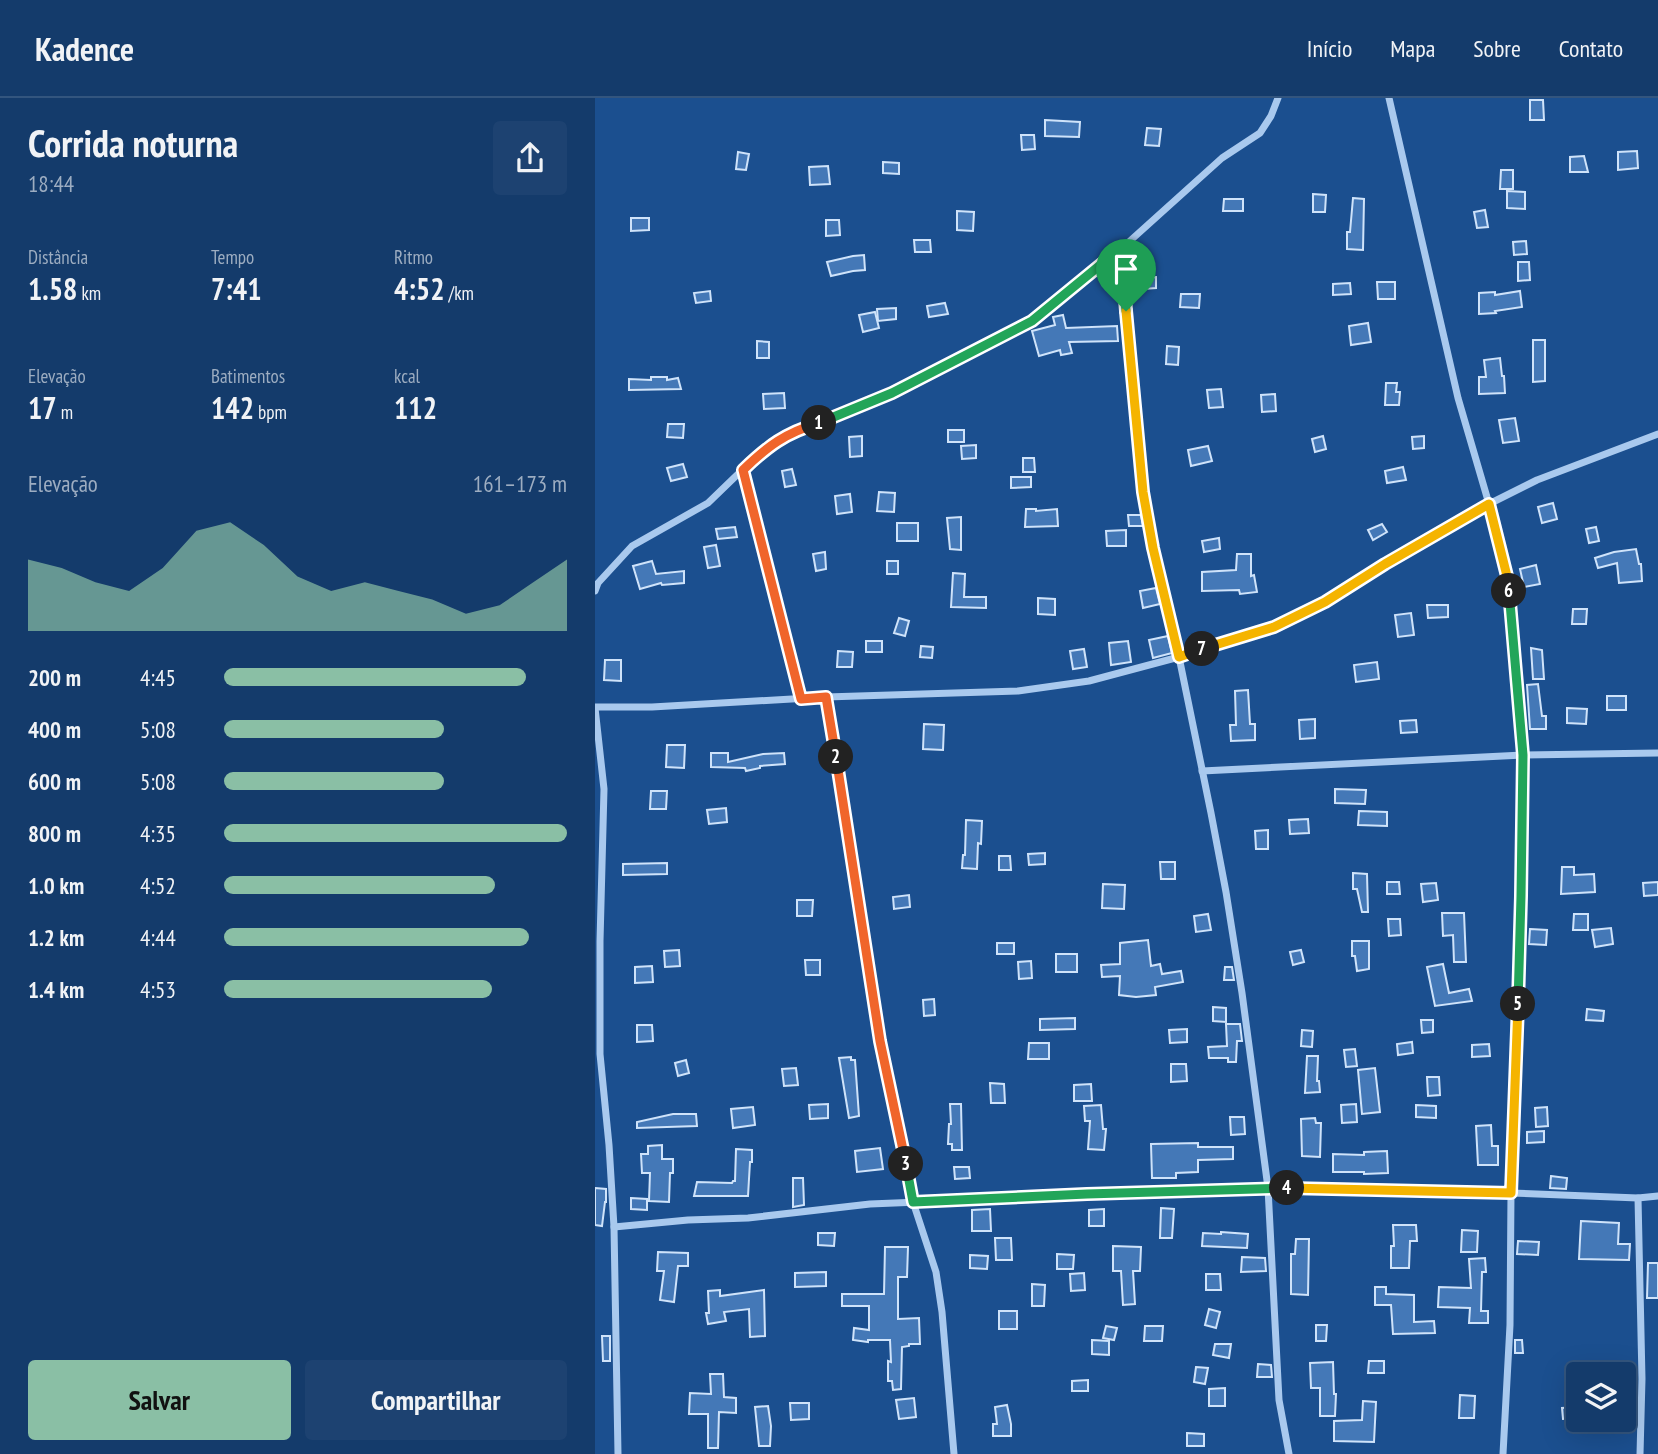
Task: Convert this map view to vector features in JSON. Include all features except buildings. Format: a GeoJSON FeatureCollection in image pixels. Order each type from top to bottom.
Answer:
{"type":"FeatureCollection","features":[{"type":"Feature","properties":{"kind":"street"},"geometry":{"type":"LineString","coordinates":[[595,591],[598,583],[632,546],[708,503],[765,448],[799,429],[832,419],[892,393],[1032,321],[1121,248],[1222,158],[1260,132],[1271,116],[1278,98]]}},
{"type":"Feature","properties":{"kind":"street"},"geometry":{"type":"LineString","coordinates":[[1389,98],[1458,398],[1508,580],[1523,755],[1510,1325],[1503,1454]]}},
{"type":"Feature","properties":{"kind":"street"},"geometry":{"type":"LineString","coordinates":[[1121,248],[1143,492],[1226,892],[1242,993],[1268,1188],[1279,1400],[1289,1454]]}},
{"type":"Feature","properties":{"kind":"street"},"geometry":{"type":"LineString","coordinates":[[618,1454],[614,1227],[600,1054],[604,789],[595,708],[1018,691],[1089,681],[1179,657],[1274,627],[1325,602],[1489,504],[1537,480],[1658,434]]}},
{"type":"Feature","properties":{"kind":"street"},"geometry":{"type":"LineString","coordinates":[[743,470],[801,699]]}},
{"type":"Feature","properties":{"kind":"street"},"geometry":{"type":"LineString","coordinates":[[826,697],[880,1041],[913,1202],[936,1272],[954,1454]]}},
{"type":"Feature","properties":{"kind":"street"},"geometry":{"type":"LineString","coordinates":[[1202,771],[1523,755],[1658,753]]}},
{"type":"Feature","properties":{"kind":"street"},"geometry":{"type":"LineString","coordinates":[[614,1227],[748,1218],[913,1202],[1268,1188],[1638,1198],[1658,1196]]}},
{"type":"Feature","properties":{"kind":"street"},"geometry":{"type":"LineString","coordinates":[[1638,1198],[1643,1380],[1640,1454]]}},
{"type":"Feature","properties":{"kind":"route"},"geometry":{"type":"LineString","coordinates":[[1121,248],[1126,311],[1143,492],[1153,548],[1179,657],[1274,627],[1325,602],[1489,504],[1508,580],[1523,755],[1511,1193],[1268,1188],[913,1202],[880,1041],[826,697],[801,699],[743,470],[765,448],[799,429],[832,419],[892,393],[1032,321],[1121,248]]}}]}
